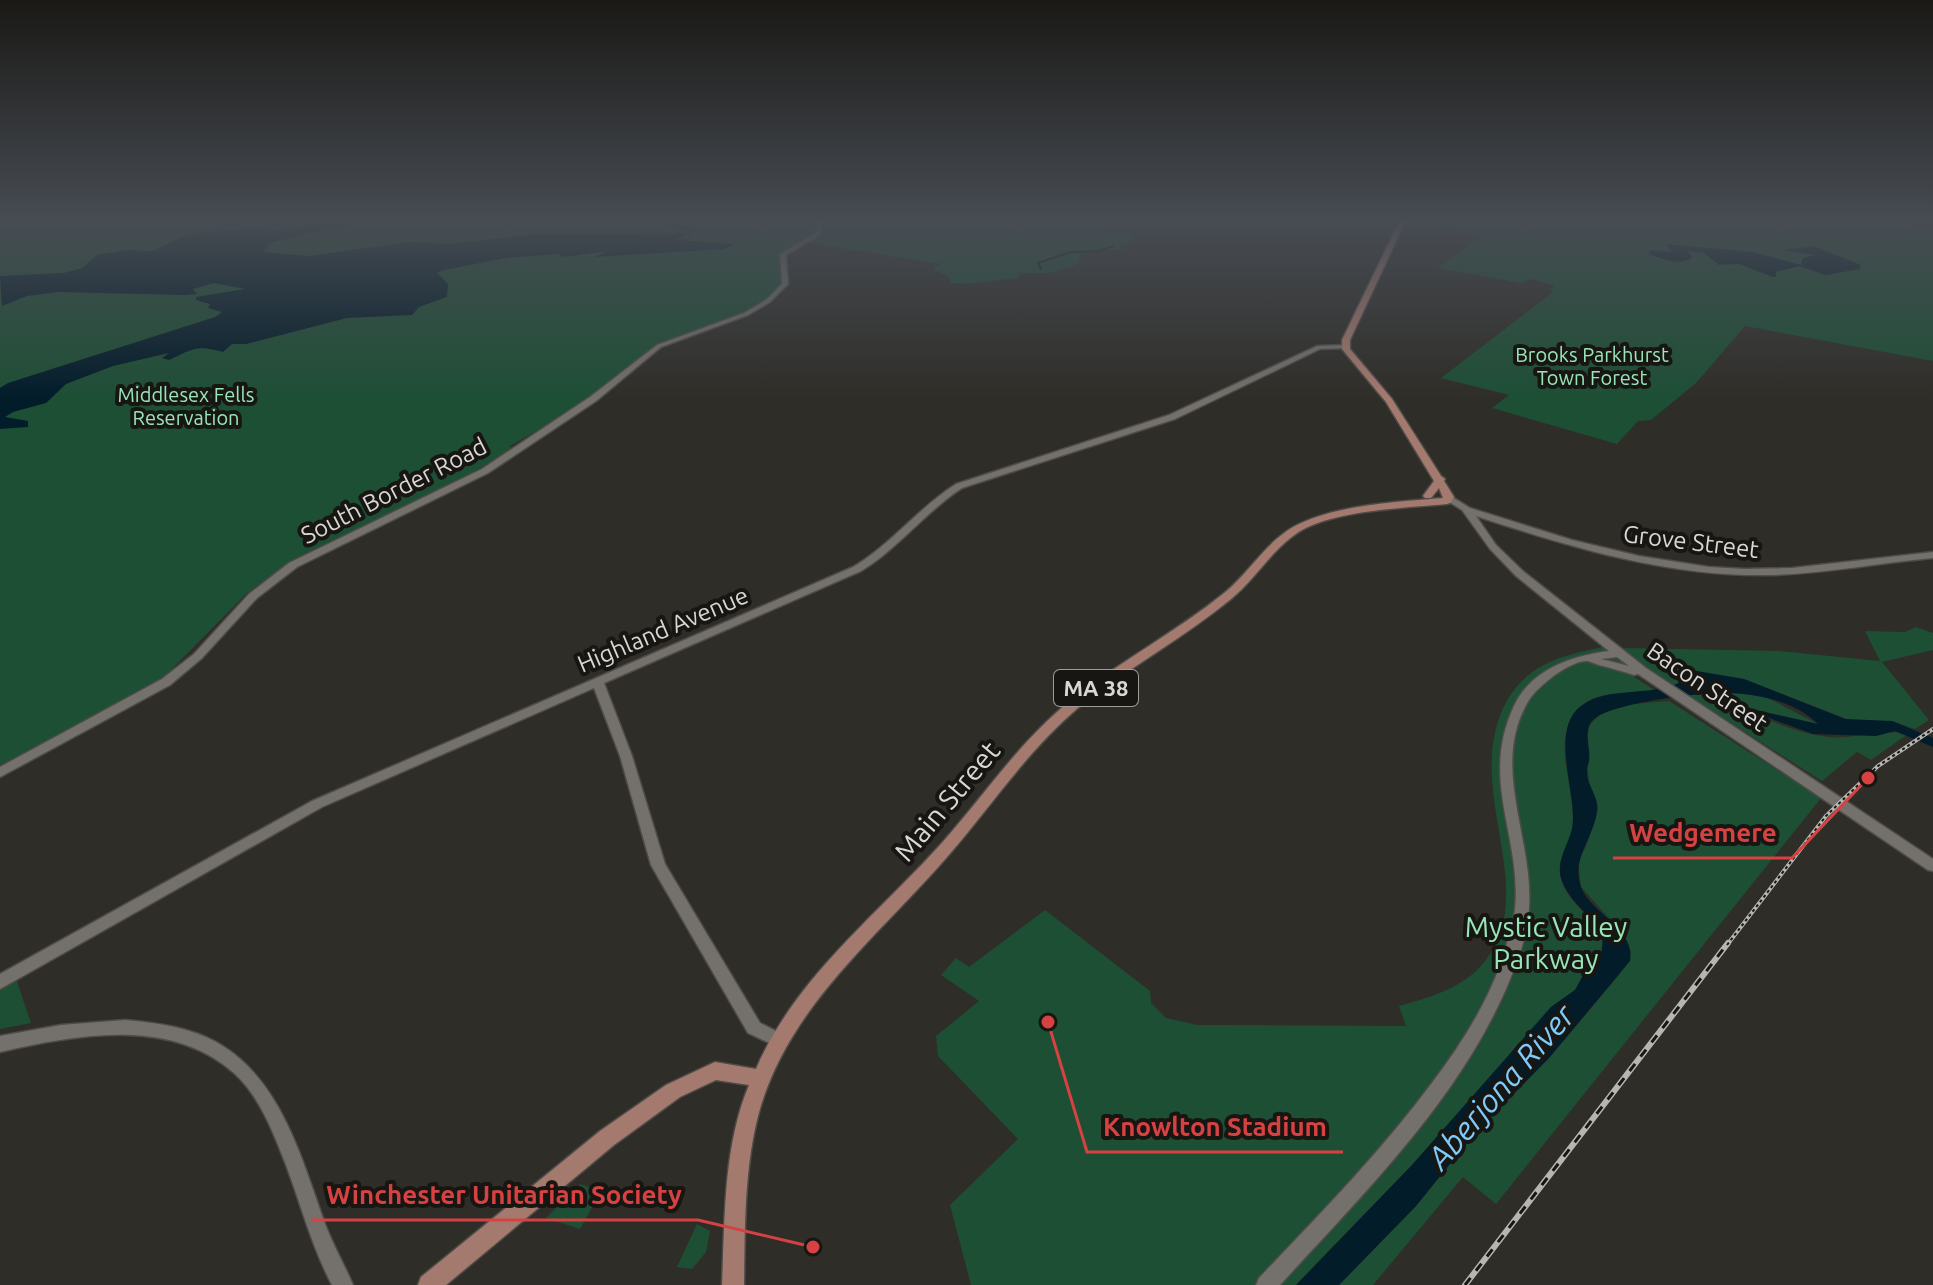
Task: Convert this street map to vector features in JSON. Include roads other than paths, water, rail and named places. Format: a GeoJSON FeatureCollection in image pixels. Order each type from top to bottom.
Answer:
{"type":"FeatureCollection","features":[{"type":"Feature","properties":{"kind":"main road","name":"South Border Road"},"geometry":{"type":"LineString","coordinates":[[0,773],[166,682],[198,656],[263,587],[309,555],[430,500],[485,471],[575,412],[659,346],[737,317],[768,301],[785,284],[785,280]]}},
{"type":"Feature","properties":{"kind":"main road"},"geometry":{"type":"LineString","coordinates":[[1377,280],[1346,347],[1349,357],[1389,401],[1440,479],[1446,501]]}},
{"type":"Feature","properties":{"kind":"main road","name":"Highland Avenue"},"geometry":{"type":"LineString","coordinates":[[0,982],[309,808],[861,567],[898,542],[934,501],[959,486],[1172,417],[1319,347],[1346,347]]}},
{"type":"Feature","properties":{"kind":"main road"},"geometry":{"type":"LineString","coordinates":[[1440,479],[1429,494],[1446,501]]}},
{"type":"Feature","properties":{"kind":"main road","name":"Main Street"},"geometry":{"type":"LineString","coordinates":[[1396,508],[1429,494]]}},
{"type":"Feature","properties":{"kind":"main road","name":"Main Street"},"geometry":{"type":"LineString","coordinates":[[733,1285],[741,1156],[761,1078],[780,1041],[812,995],[940,855],[1027,749],[1064,712],[1230,594],[1298,528],[1328,518],[1446,501]]}},
{"type":"Feature","properties":{"kind":"main road","name":"Bacon Street"},"geometry":{"type":"LineString","coordinates":[[1446,501],[1467,510],[1474,523]]}},
{"type":"Feature","properties":{"kind":"main road","name":"Bacon Street"},"geometry":{"type":"LineString","coordinates":[[1446,501],[1474,523],[1528,581],[1660,685],[1933,866]]}},
{"type":"Feature","properties":{"kind":"main road","name":"Grove Street"},"geometry":{"type":"LineString","coordinates":[[1467,510],[1576,545],[1736,571],[1811,569],[1933,555]]}},
{"type":"Feature","properties":{"kind":"main road"},"geometry":{"type":"LineString","coordinates":[[1266,1285],[1415,1121],[1449,1073],[1490,1004],[1511,955],[1522,910],[1522,875],[1505,780],[1509,734],[1521,703],[1537,682],[1553,670],[1581,659],[1618,653]]}},
{"type":"Feature","properties":{"kind":"main road"},"geometry":{"type":"LineString","coordinates":[[1581,659],[1613,664],[1648,676]]}},
{"type":"Feature","properties":{"kind":"main road"},"geometry":{"type":"LineString","coordinates":[[598,682],[626,756],[660,870],[754,1028],[780,1041]]}},
{"type":"Feature","properties":{"kind":"main road"},"geometry":{"type":"LineString","coordinates":[[1907,847],[1933,859]]}},
{"type":"Feature","properties":{"kind":"main road"},"geometry":{"type":"LineString","coordinates":[[0,1044],[75,1031],[134,1028],[179,1036],[223,1055],[253,1084],[278,1127],[343,1285]]}},
{"type":"Feature","properties":{"kind":"main road"},"geometry":{"type":"LineString","coordinates":[[429,1285],[607,1138],[682,1085],[720,1070],[761,1078]]}},
{"type":"Feature","properties":{"kind":"water"},"geometry":{"type":"Polygon","coordinates":[[[0,280],[444,280],[448,284],[447,297],[419,307],[412,315],[347,318],[246,344],[232,344],[223,352],[196,349],[169,360],[162,358],[169,353],[113,366],[66,384],[46,403],[5,417],[28,421],[28,427],[0,429],[0,388],[8,383],[215,317],[222,312],[208,308],[210,304],[196,300],[196,297],[245,289],[214,283],[193,289],[197,294],[184,295],[58,292],[27,296],[2,306],[0,280]]]}},
{"type":"Feature","properties":{"kind":"water","name":"Aberjona River"},"geometry":{"type":"Polygon","coordinates":[[[1691,670],[1744,679],[1845,719],[1892,721],[1933,738],[1933,747],[1895,731],[1876,736],[1813,734],[1734,705],[1818,724],[1808,715],[1784,703],[1743,694],[1716,693],[1668,698],[1628,706],[1597,717],[1588,729],[1587,770],[1597,812],[1581,858],[1579,877],[1586,896],[1626,939],[1630,961],[1549,1058],[1475,1133],[1416,1206],[1339,1285],[1296,1285],[1412,1165],[1551,1007],[1575,990],[1602,951],[1603,935],[1571,896],[1560,874],[1573,816],[1565,747],[1571,717],[1592,700],[1616,693],[1668,687],[1681,682],[1683,672],[1691,670]]]}},
{"type":"Feature","properties":{"kind":"railway"},"geometry":{"type":"LineString","coordinates":[[1727,945],[1826,816],[1878,766],[1933,729]]}},
{"type":"Feature","properties":{"kind":"railway"},"geometry":{"type":"LineString","coordinates":[[1465,1285],[1728,943]]}},
{"type":"Feature","properties":{"kind":"place","name":"Wedgemere"},"geometry":{"type":"Point","coordinates":[1868,778]}},
{"type":"Feature","properties":{"kind":"place","name":"Knowlton Stadium"},"geometry":{"type":"Point","coordinates":[1048,1022]}},
{"type":"Feature","properties":{"kind":"place","name":"Winchester Unitarian Society"},"geometry":{"type":"Point","coordinates":[813,1247]}},
{"type":"Feature","properties":{"kind":"park label","name":"Brooks Parkhurst Town Forest"},"geometry":{"type":"Point","coordinates":[1592,366]}},
{"type":"Feature","properties":{"kind":"park label","name":"Middlesex Fells Reservation"},"geometry":{"type":"Point","coordinates":[186,406]}},
{"type":"Feature","properties":{"kind":"park label","name":"Mystic Valley Parkway"},"geometry":{"type":"Point","coordinates":[1546,943]}}]}
